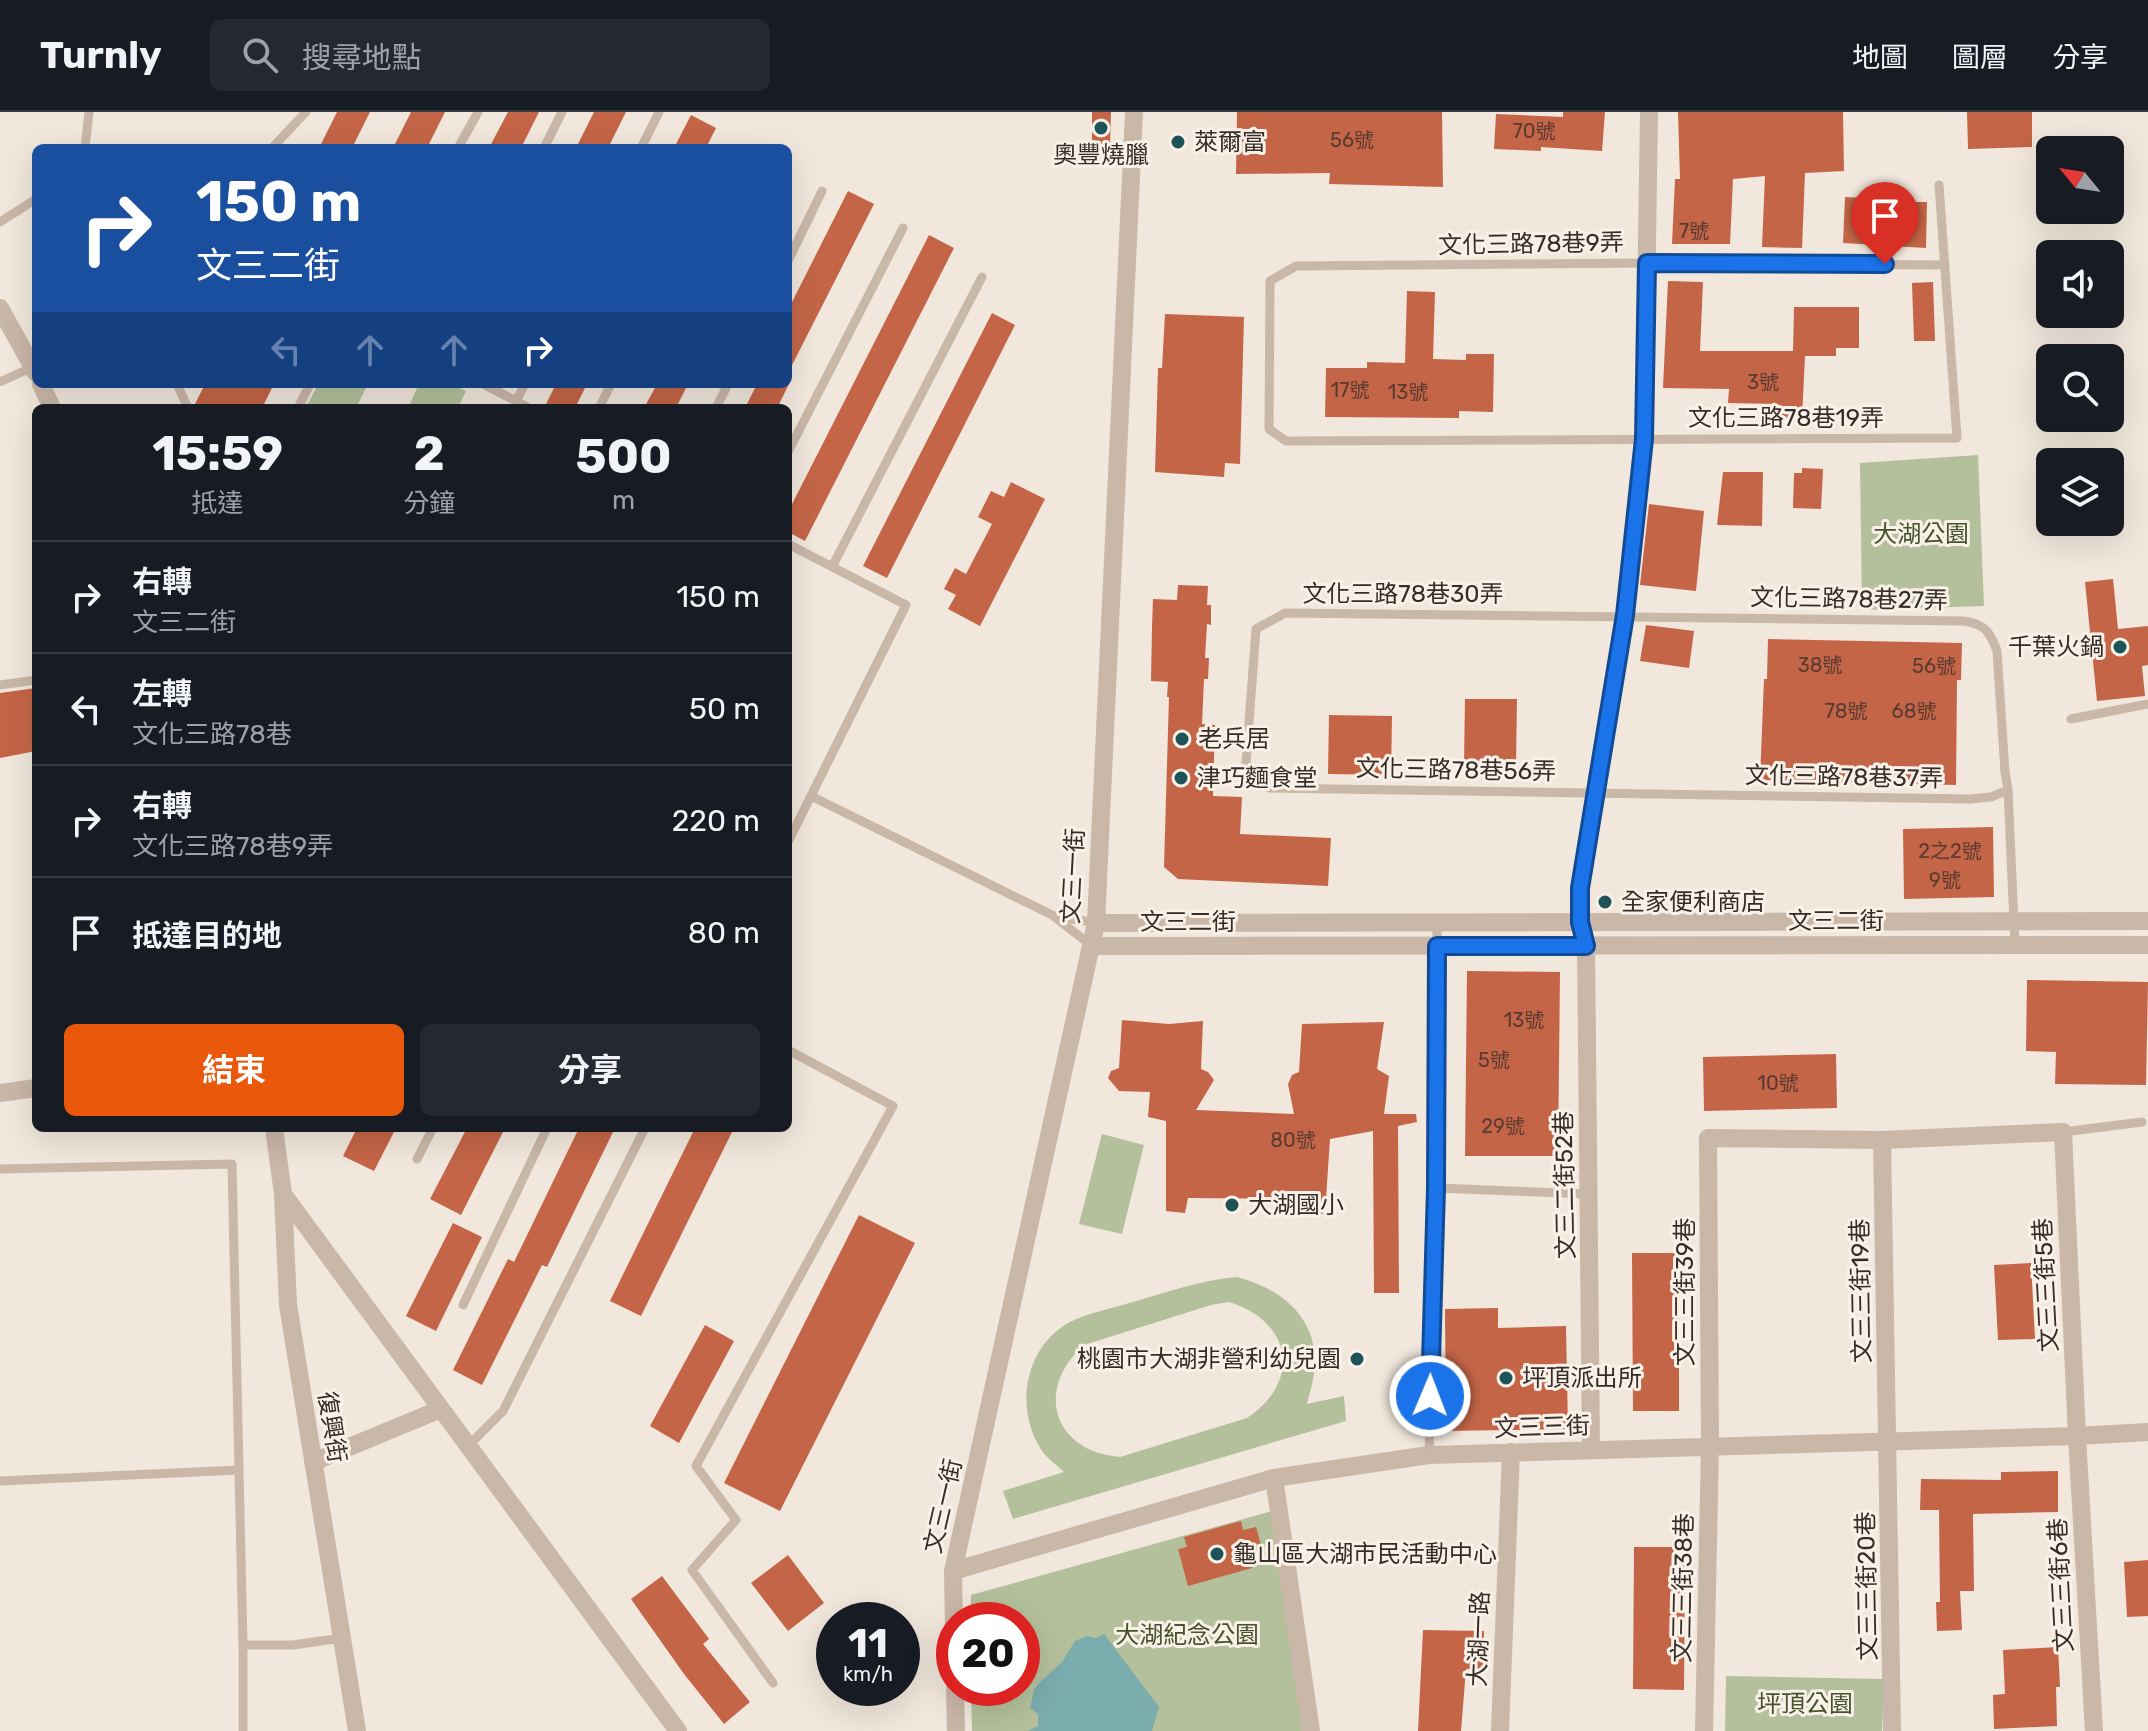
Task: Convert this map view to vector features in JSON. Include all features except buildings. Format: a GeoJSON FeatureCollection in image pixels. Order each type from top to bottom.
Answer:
{"type":"FeatureCollection","features":[{"type":"Feature","properties":{"kind":"street","name":"文三一街"},"geometry":{"type":"LineString","coordinates":[[954,1602],[953,1571],[1096,923],[1134,112]]}},
{"type":"Feature","properties":{"kind":"street","name":"文三二街52巷"},"geometry":{"type":"LineString","coordinates":[[1591,1449],[1586,946],[1580,922],[1580,888],[1625,615],[1644,439],[1649,112]]}},
{"type":"Feature","properties":{"kind":"street"},"geometry":{"type":"LineString","coordinates":[[0,308],[32,365]]}},
{"type":"Feature","properties":{"kind":"street","name":"文三二街"},"geometry":{"type":"LineString","coordinates":[[1096,923],[2148,921]]}},
{"type":"Feature","properties":{"kind":"street","name":"文三二街"},"geometry":{"type":"LineString","coordinates":[[1092,946],[2148,945]]}},
{"type":"Feature","properties":{"kind":"street"},"geometry":{"type":"LineString","coordinates":[[0,1093],[32,1089]]}},
{"type":"Feature","properties":{"kind":"street","name":"復興街"},"geometry":{"type":"LineString","coordinates":[[275,1132],[283,1194],[288,1305],[357,1731]]}},
{"type":"Feature","properties":{"kind":"street"},"geometry":{"type":"LineString","coordinates":[[1882,1140],[2063,1132]]}},
{"type":"Feature","properties":{"kind":"street","name":"文三三街5巷"},"geometry":{"type":"LineString","coordinates":[[2063,1132],[2077,1436]]}},
{"type":"Feature","properties":{"kind":"street","name":"文三三街39巷"},"geometry":{"type":"LineString","coordinates":[[1710,1446],[1708,1138],[1882,1140]]}},
{"type":"Feature","properties":{"kind":"street","name":"文三三街19巷"},"geometry":{"type":"LineString","coordinates":[[1882,1140],[1889,1440]]}},
{"type":"Feature","properties":{"kind":"street"},"geometry":{"type":"LineString","coordinates":[[283,1194],[678,1731]]}},
{"type":"Feature","properties":{"kind":"street"},"geometry":{"type":"LineString","coordinates":[[313,1462],[441,1409]]}},
{"type":"Feature","properties":{"kind":"street","name":"文三三街"},"geometry":{"type":"LineString","coordinates":[[953,1571],[1274,1478],[1429,1455],[2148,1432]]}},
{"type":"Feature","properties":{"kind":"street","name":"文三三街6巷"},"geometry":{"type":"LineString","coordinates":[[2077,1436],[2094,1731]]}},
{"type":"Feature","properties":{"kind":"street","name":"文三三街20巷"},"geometry":{"type":"LineString","coordinates":[[1889,1440],[1892,1731]]}},
{"type":"Feature","properties":{"kind":"street","name":"文三三街38巷"},"geometry":{"type":"LineString","coordinates":[[1704,1731],[1710,1446]]}},
{"type":"Feature","properties":{"kind":"street","name":"大湖一路"},"geometry":{"type":"LineString","coordinates":[[1500,1731],[1511,1452]]}},
{"type":"Feature","properties":{"kind":"street"},"geometry":{"type":"LineString","coordinates":[[1274,1478],[1311,1731]]}},
{"type":"Feature","properties":{"kind":"street"},"geometry":{"type":"LineString","coordinates":[[955,1706],[956,1731]]}},
{"type":"Feature","properties":{"kind":"lane"},"geometry":{"type":"LineString","coordinates":[[85,144],[89,112]]}},
{"type":"Feature","properties":{"kind":"lane"},"geometry":{"type":"LineString","coordinates":[[276,144],[306,112]]}},
{"type":"Feature","properties":{"kind":"lane"},"geometry":{"type":"LineString","coordinates":[[460,144],[478,112]]}},
{"type":"Feature","properties":{"kind":"lane"},"geometry":{"type":"LineString","coordinates":[[546,144],[562,112]]}},
{"type":"Feature","properties":{"kind":"lane"},"geometry":{"type":"LineString","coordinates":[[643,144],[659,112]]}},
{"type":"Feature","properties":{"kind":"lane","name":"文化三路78巷19弄"},"geometry":{"type":"LineString","coordinates":[[1269,429],[1286,441],[1957,438],[1939,185]]}},
{"type":"Feature","properties":{"kind":"lane"},"geometry":{"type":"LineString","coordinates":[[792,253],[822,191]]}},
{"type":"Feature","properties":{"kind":"lane"},"geometry":{"type":"LineString","coordinates":[[0,222],[32,202]]}},
{"type":"Feature","properties":{"kind":"lane"},"geometry":{"type":"LineString","coordinates":[[792,444],[903,228]]}},
{"type":"Feature","properties":{"kind":"lane","name":"文化三路78巷9弄"},"geometry":{"type":"LineString","coordinates":[[1269,429],[1270,281],[1296,266],[1647,263],[1945,265]]}},
{"type":"Feature","properties":{"kind":"lane"},"geometry":{"type":"LineString","coordinates":[[832,567],[982,277]]}},
{"type":"Feature","properties":{"kind":"lane"},"geometry":{"type":"LineString","coordinates":[[0,382],[32,375]]}},
{"type":"Feature","properties":{"kind":"lane"},"geometry":{"type":"LineString","coordinates":[[489,388],[515,404]]}},
{"type":"Feature","properties":{"kind":"lane"},"geometry":{"type":"LineString","coordinates":[[792,546],[906,605],[792,834]]}},
{"type":"Feature","properties":{"kind":"lane","name":"文化三路78巷30弄"},"geometry":{"type":"LineString","coordinates":[[1250,700],[1256,629],[1285,613],[1625,615]]}},
{"type":"Feature","properties":{"kind":"lane","name":"文化三路78巷27弄"},"geometry":{"type":"LineString","coordinates":[[1625,615],[1979,623],[1991,633],[1997,651],[2008,790]]}},
{"type":"Feature","properties":{"kind":"lane"},"geometry":{"type":"LineString","coordinates":[[0,685],[32,681]]}},
{"type":"Feature","properties":{"kind":"lane","name":"文化三路78巷56弄"},"geometry":{"type":"LineString","coordinates":[[1250,700],[1246,763],[1269,788],[1596,791]]}},
{"type":"Feature","properties":{"kind":"lane"},"geometry":{"type":"LineString","coordinates":[[2071,719],[2148,704]]}},
{"type":"Feature","properties":{"kind":"lane"},"geometry":{"type":"LineString","coordinates":[[2008,790],[2015,945]]}},
{"type":"Feature","properties":{"kind":"lane","name":"文化三路78巷37弄"},"geometry":{"type":"LineString","coordinates":[[1596,791],[1970,799],[1991,797],[2008,790]]}},
{"type":"Feature","properties":{"kind":"lane"},"geometry":{"type":"LineString","coordinates":[[811,796],[1052,915],[1092,946]]}},
{"type":"Feature","properties":{"kind":"lane"},"geometry":{"type":"LineString","coordinates":[[1052,915],[1096,923]]}},
{"type":"Feature","properties":{"kind":"lane"},"geometry":{"type":"LineString","coordinates":[[1429,1455],[1436,1188],[1437,922]]}},
{"type":"Feature","properties":{"kind":"lane"},"geometry":{"type":"LineString","coordinates":[[773,1683],[692,1570],[736,1520],[696,1466],[893,1106],[792,1052]]}},
{"type":"Feature","properties":{"kind":"lane"},"geometry":{"type":"LineString","coordinates":[[2063,1132],[2142,1122]]}},
{"type":"Feature","properties":{"kind":"lane"},"geometry":{"type":"LineString","coordinates":[[417,1159],[431,1132]]}},
{"type":"Feature","properties":{"kind":"lane"},"geometry":{"type":"LineString","coordinates":[[463,1305],[545,1132]]}},
{"type":"Feature","properties":{"kind":"lane"},"geometry":{"type":"LineString","coordinates":[[468,1446],[503,1411],[643,1132]]}},
{"type":"Feature","properties":{"kind":"lane"},"geometry":{"type":"LineString","coordinates":[[0,1169],[232,1164],[243,1731]]}},
{"type":"Feature","properties":{"kind":"lane"},"geometry":{"type":"LineString","coordinates":[[1436,1188],[1590,1194]]}},
{"type":"Feature","properties":{"kind":"lane"},"geometry":{"type":"LineString","coordinates":[[0,1481],[239,1470]]}},
{"type":"Feature","properties":{"kind":"lane"},"geometry":{"type":"LineString","coordinates":[[243,1645],[293,1645],[342,1638]]}},
{"type":"Feature","properties":{"kind":"green space"},"geometry":{"type":"Polygon","coordinates":[[[316,388],[366,388],[358,404],[308,404],[316,388]]]}},
{"type":"Feature","properties":{"kind":"green space"},"geometry":{"type":"Polygon","coordinates":[[[417,388],[460,388],[466,391],[460,404],[410,404],[417,388]]]}},
{"type":"Feature","properties":{"kind":"green space","name":"大湖公園"},"geometry":{"type":"Polygon","coordinates":[[[1978,455],[1984,606],[1862,610],[1860,463],[1978,455]]]}},
{"type":"Feature","properties":{"kind":"green space"},"geometry":{"type":"Polygon","coordinates":[[[1102,1134],[1144,1145],[1122,1234],[1079,1224],[1102,1134]]]}},
{"type":"Feature","properties":{"kind":"green space"},"geometry":{"type":"Polygon","coordinates":[[[1237,1277],[1254,1282],[1283,1299],[1305,1322],[1315,1354],[1307,1404],[1344,1396],[1346,1421],[1013,1519],[1003,1491],[1064,1472],[1042,1451],[1033,1434],[1026,1398],[1034,1363],[1054,1333],[1084,1316],[1182,1287],[1237,1277]],[[1229,1302],[1211,1305],[1084,1345],[1068,1362],[1059,1380],[1056,1398],[1058,1416],[1066,1431],[1079,1444],[1097,1453],[1120,1457],[1247,1418],[1265,1403],[1276,1387],[1282,1370],[1282,1354],[1277,1338],[1266,1323],[1250,1311],[1229,1302]]]}},
{"type":"Feature","properties":{"kind":"green space","name":"大湖紀念公園"},"geometry":{"type":"Polygon","coordinates":[[[1276,1510],[1303,1731],[972,1731],[971,1706],[1040,1706],[1040,1602],[971,1602],[971,1595],[1276,1510]]]}},
{"type":"Feature","properties":{"kind":"green space","name":"坪頂公園"},"geometry":{"type":"Polygon","coordinates":[[[1726,1676],[1884,1679],[1882,1731],[1725,1731],[1726,1676]]]}},
{"type":"Feature","properties":{"kind":"water"},"geometry":{"type":"Polygon","coordinates":[[[1104,1634],[1159,1707],[1152,1731],[1028,1731],[1038,1726],[1038,1714],[1030,1708],[1040,1706],[1040,1682],[1062,1662],[1075,1641],[1087,1636],[1096,1638],[1104,1634]]]}},
{"type":"Feature","properties":{"kind":"place","name":"奧豐燒臘"},"geometry":{"type":"Point","coordinates":[1101,128]}},
{"type":"Feature","properties":{"kind":"place","name":"萊爾富"},"geometry":{"type":"Point","coordinates":[1178,142]}},
{"type":"Feature","properties":{"kind":"place","name":"千葉火鍋"},"geometry":{"type":"Point","coordinates":[2120,647]}},
{"type":"Feature","properties":{"kind":"place","name":"老兵居"},"geometry":{"type":"Point","coordinates":[1182,739]}},
{"type":"Feature","properties":{"kind":"place","name":"津巧麵食堂"},"geometry":{"type":"Point","coordinates":[1181,778]}},
{"type":"Feature","properties":{"kind":"place","name":"全家便利商店"},"geometry":{"type":"Point","coordinates":[1605,902]}},
{"type":"Feature","properties":{"kind":"place","name":"大湖國小"},"geometry":{"type":"Point","coordinates":[1232,1205]}},
{"type":"Feature","properties":{"kind":"place","name":"桃園市大湖非營利幼兒園"},"geometry":{"type":"Point","coordinates":[1357,1359]}},
{"type":"Feature","properties":{"kind":"place","name":"坪頂派出所"},"geometry":{"type":"Point","coordinates":[1506,1378]}},
{"type":"Feature","properties":{"kind":"place","name":"龜山區大湖市民活動中心"},"geometry":{"type":"Point","coordinates":[1217,1554]}},
{"type":"Feature","properties":{"kind":"route"},"geometry":{"type":"LineString","coordinates":[[1430,1396],[1436,1188],[1437,946],[1586,946],[1580,922],[1580,888],[1625,615],[1644,439],[1647,263],[1885,264]]}}]}
